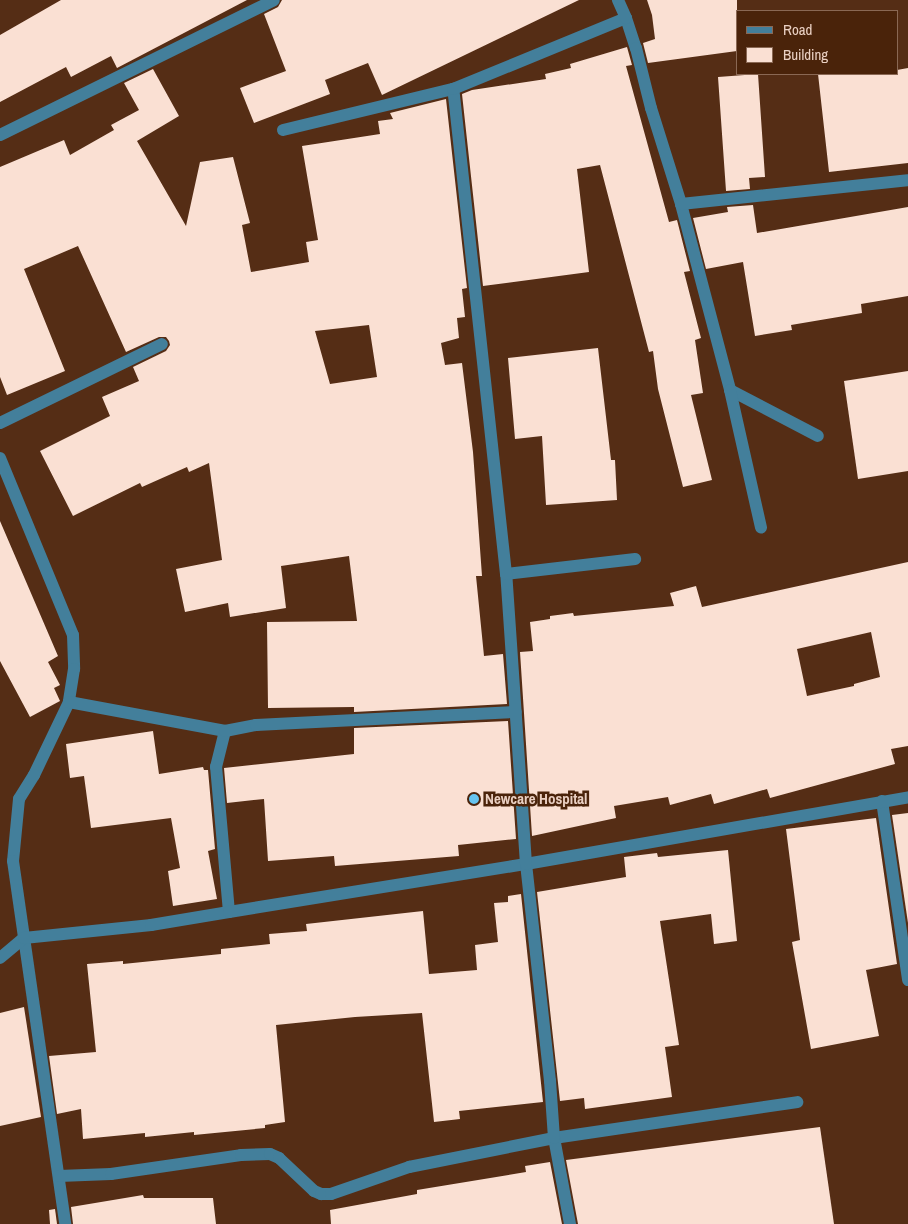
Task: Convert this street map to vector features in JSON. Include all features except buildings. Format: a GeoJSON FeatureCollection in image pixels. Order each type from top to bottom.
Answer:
{"type":"FeatureCollection","features":[{"type":"Feature","properties":{"kind":"street"},"geometry":{"type":"LineString","coordinates":[[0,135],[274,0]]}},
{"type":"Feature","properties":{"kind":"street"},"geometry":{"type":"LineString","coordinates":[[618,0],[636,48],[651,108],[681,204],[730,390],[761,528]]}},
{"type":"Feature","properties":{"kind":"street"},"geometry":{"type":"LineString","coordinates":[[283,130],[453,89],[626,18]]}},
{"type":"Feature","properties":{"kind":"street"},"geometry":{"type":"LineString","coordinates":[[453,89],[506,574],[526,864],[550,1081],[554,1138],[570,1224]]}},
{"type":"Feature","properties":{"kind":"street"},"geometry":{"type":"LineString","coordinates":[[681,204],[908,180]]}},
{"type":"Feature","properties":{"kind":"street"},"geometry":{"type":"LineString","coordinates":[[0,423],[162,344]]}},
{"type":"Feature","properties":{"kind":"street"},"geometry":{"type":"LineString","coordinates":[[730,390],[818,436]]}},
{"type":"Feature","properties":{"kind":"street"},"geometry":{"type":"LineString","coordinates":[[0,458],[73,635],[74,668],[70,702],[34,774],[18,799],[13,861],[65,1224]]}},
{"type":"Feature","properties":{"kind":"street"},"geometry":{"type":"LineString","coordinates":[[506,574],[635,559]]}},
{"type":"Feature","properties":{"kind":"street"},"geometry":{"type":"LineString","coordinates":[[70,702],[225,731],[256,725],[516,712]]}},
{"type":"Feature","properties":{"kind":"street"},"geometry":{"type":"LineString","coordinates":[[225,731],[216,768],[229,912]]}},
{"type":"Feature","properties":{"kind":"street"},"geometry":{"type":"LineString","coordinates":[[0,958],[24,938],[151,925],[526,864],[908,797]]}},
{"type":"Feature","properties":{"kind":"street"},"geometry":{"type":"LineString","coordinates":[[882,801],[908,980]]}},
{"type":"Feature","properties":{"kind":"street"},"geometry":{"type":"LineString","coordinates":[[58,1176],[111,1174],[241,1155],[270,1154],[282,1162],[314,1192],[331,1194],[409,1167],[554,1138],[796,1102]]}},
{"type":"Feature","properties":{"kind":"place","name":"Newcare Hospital"},"geometry":{"type":"Point","coordinates":[474,799]}}]}
